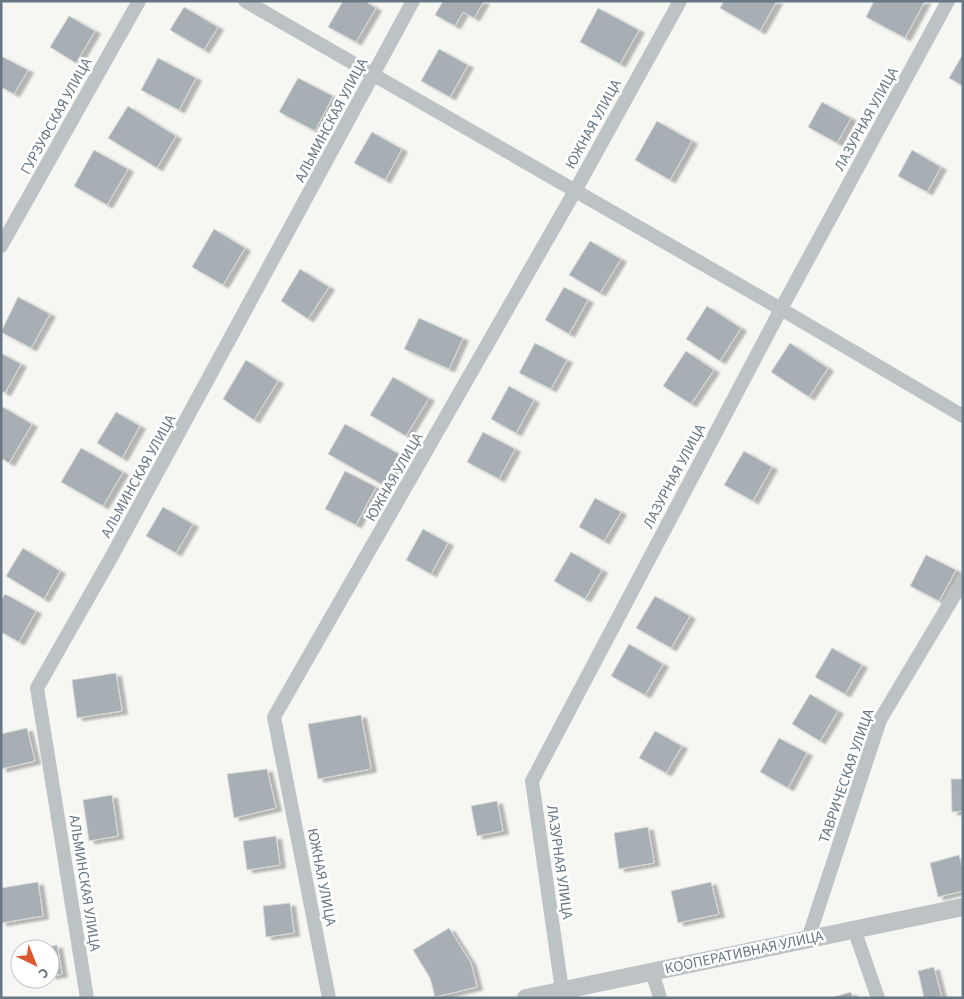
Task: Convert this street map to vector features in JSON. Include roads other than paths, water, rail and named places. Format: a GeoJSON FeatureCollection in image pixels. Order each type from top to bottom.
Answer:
{"type":"FeatureCollection","features":[{"type":"Feature","properties":{"kind":"street","name":"ГУРЗУФСКАЯ УЛИЦА"},"geometry":{"type":"LineString","coordinates":[[1,246],[139,1]]}},
{"type":"Feature","properties":{"kind":"street"},"geometry":{"type":"LineString","coordinates":[[244,1],[781,309],[963,416]]}},
{"type":"Feature","properties":{"kind":"street","name":"АЛЬМИНСКАЯ УЛИЦА"},"geometry":{"type":"LineString","coordinates":[[87,998],[37,688],[112,556],[413,1]]}},
{"type":"Feature","properties":{"kind":"street","name":"ЮЖНАЯ УЛИЦА"},"geometry":{"type":"LineString","coordinates":[[329,998],[274,717],[575,191],[680,1]]}},
{"type":"Feature","properties":{"kind":"street","name":"ЛАЗУРНАЯ УЛИЦА"},"geometry":{"type":"LineString","coordinates":[[562,990],[532,781],[781,309],[948,1]]}},
{"type":"Feature","properties":{"kind":"street","name":"ТАВРИЧЕСКАЯ УЛИЦА"},"geometry":{"type":"LineString","coordinates":[[808,938],[880,720],[963,581]]}},
{"type":"Feature","properties":{"kind":"street","name":"КООПЕРАТИВНАЯ УЛИЦА"},"geometry":{"type":"LineString","coordinates":[[526,998],[963,907]]}},
{"type":"Feature","properties":{"kind":"street"},"geometry":{"type":"LineString","coordinates":[[854,929],[878,998]]}},
{"type":"Feature","properties":{"kind":"street"},"geometry":{"type":"LineString","coordinates":[[652,971],[660,998]]}}]}
